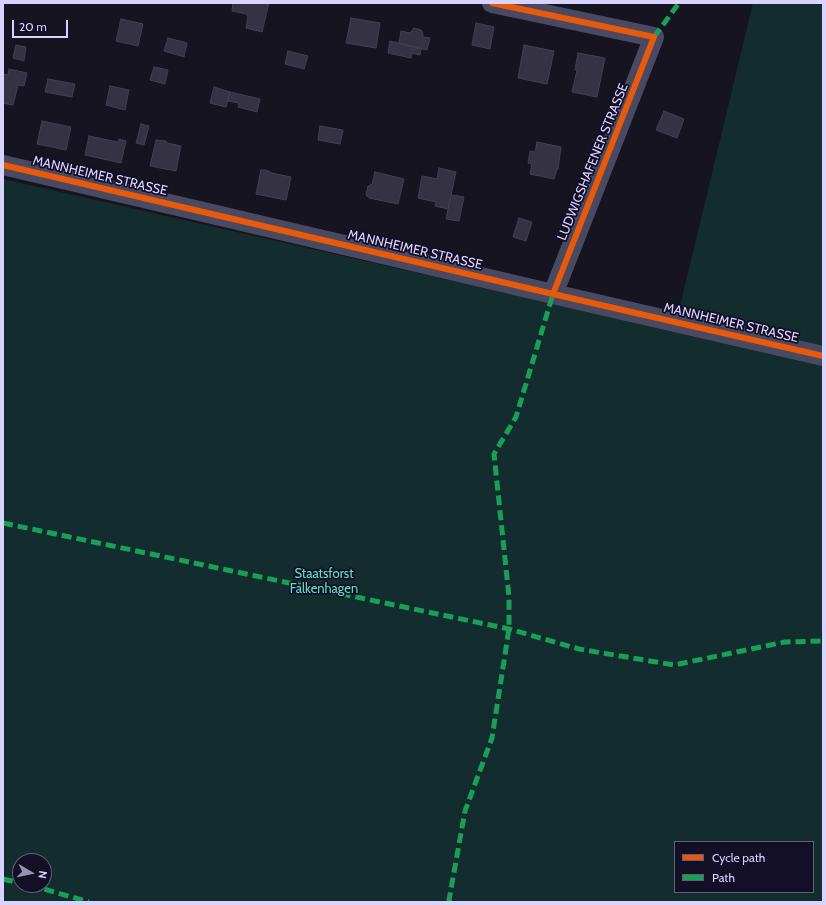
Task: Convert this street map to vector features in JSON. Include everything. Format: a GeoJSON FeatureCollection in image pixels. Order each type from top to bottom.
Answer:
{"type":"FeatureCollection","features":[{"type":"Feature","properties":{"kind":"street","name":"LUDWIGSHAFENER STRASSE"},"geometry":{"type":"LineString","coordinates":[[492,3],[654,37],[553,294]]}},
{"type":"Feature","properties":{"kind":"street","name":"MANNHEIMER STRASSE"},"geometry":{"type":"LineString","coordinates":[[3,164],[823,356]]}},
{"type":"Feature","properties":{"kind":"green space","name":"Staatsforst Falkenhagen"},"geometry":{"type":"Polygon","coordinates":[[[753,3],[823,3],[823,902],[3,902],[3,179],[674,331],[753,3]]]}},
{"type":"Feature","properties":{"kind":"building"},"geometry":{"type":"Polygon","coordinates":[[[233,3],[269,3],[262,32],[246,28],[248,17],[246,14],[232,11],[233,3]]]}},
{"type":"Feature","properties":{"kind":"building"},"geometry":{"type":"Polygon","coordinates":[[[351,18],[380,23],[376,48],[346,43],[351,18]]]}},
{"type":"Feature","properties":{"kind":"building"},"geometry":{"type":"Polygon","coordinates":[[[121,19],[143,24],[138,46],[116,41],[121,19]]]}},
{"type":"Feature","properties":{"kind":"building"},"geometry":{"type":"Polygon","coordinates":[[[476,23],[494,27],[490,49],[472,45],[476,23]]]}},
{"type":"Feature","properties":{"kind":"building"},"geometry":{"type":"Polygon","coordinates":[[[414,28],[421,30],[423,37],[430,38],[427,50],[399,43],[401,31],[410,33],[414,28]]]}},
{"type":"Feature","properties":{"kind":"building"},"geometry":{"type":"Polygon","coordinates":[[[168,38],[187,43],[184,57],[164,51],[168,38]]]}},
{"type":"Feature","properties":{"kind":"building"},"geometry":{"type":"Polygon","coordinates":[[[390,41],[421,49],[420,55],[412,53],[411,58],[388,53],[390,41]]]}},
{"type":"Feature","properties":{"kind":"building"},"geometry":{"type":"Polygon","coordinates":[[[16,45],[26,47],[24,61],[13,58],[16,45]]]}},
{"type":"Feature","properties":{"kind":"building"},"geometry":{"type":"Polygon","coordinates":[[[524,45],[554,51],[547,84],[518,78],[524,45]]]}},
{"type":"Feature","properties":{"kind":"building"},"geometry":{"type":"Polygon","coordinates":[[[288,51],[308,56],[304,69],[285,64],[288,51]]]}},
{"type":"Feature","properties":{"kind":"building"},"geometry":{"type":"Polygon","coordinates":[[[578,53],[605,58],[597,97],[572,92],[577,70],[575,70],[578,53]]]}},
{"type":"Feature","properties":{"kind":"building"},"geometry":{"type":"Polygon","coordinates":[[[154,67],[168,70],[165,84],[150,80],[154,67]]]}},
{"type":"Feature","properties":{"kind":"building"},"geometry":{"type":"Polygon","coordinates":[[[9,69],[27,73],[24,86],[18,85],[13,105],[3,103],[3,74],[8,75],[9,69]]]}},
{"type":"Feature","properties":{"kind":"building"},"geometry":{"type":"Polygon","coordinates":[[[48,79],[75,84],[72,97],[45,92],[48,79]]]}},
{"type":"Feature","properties":{"kind":"building"},"geometry":{"type":"Polygon","coordinates":[[[110,86],[129,90],[125,110],[106,105],[110,86]]]}},
{"type":"Feature","properties":{"kind":"building"},"geometry":{"type":"Polygon","coordinates":[[[214,87],[230,92],[226,107],[210,103],[214,87]]]}},
{"type":"Feature","properties":{"kind":"building"},"geometry":{"type":"Polygon","coordinates":[[[230,92],[260,99],[257,112],[238,107],[239,103],[228,101],[230,92]]]}},
{"type":"Feature","properties":{"kind":"building"},"geometry":{"type":"Polygon","coordinates":[[[664,111],[684,119],[677,138],[656,130],[664,111]]]}},
{"type":"Feature","properties":{"kind":"building"},"geometry":{"type":"Polygon","coordinates":[[[42,121],[71,127],[66,150],[37,144],[42,121]]]}},
{"type":"Feature","properties":{"kind":"building"},"geometry":{"type":"Polygon","coordinates":[[[141,124],[149,126],[144,145],[136,143],[141,124]]]}},
{"type":"Feature","properties":{"kind":"building"},"geometry":{"type":"Polygon","coordinates":[[[320,126],[343,130],[340,144],[318,140],[320,126]]]}},
{"type":"Feature","properties":{"kind":"building"},"geometry":{"type":"Polygon","coordinates":[[[89,136],[118,142],[119,139],[126,141],[121,163],[85,155],[89,136]]]}},
{"type":"Feature","properties":{"kind":"building"},"geometry":{"type":"Polygon","coordinates":[[[156,140],[166,141],[167,143],[181,146],[176,171],[150,166],[156,140]]]}},
{"type":"Feature","properties":{"kind":"building"},"geometry":{"type":"Polygon","coordinates":[[[537,142],[561,147],[558,169],[554,179],[530,174],[532,164],[528,163],[530,151],[535,152],[537,142]]]}},
{"type":"Feature","properties":{"kind":"building"},"geometry":{"type":"Polygon","coordinates":[[[439,168],[456,172],[448,209],[435,206],[436,202],[418,198],[422,176],[437,179],[439,168]]]}},
{"type":"Feature","properties":{"kind":"building"},"geometry":{"type":"Polygon","coordinates":[[[261,170],[291,177],[286,200],[256,194],[261,170]]]}},
{"type":"Feature","properties":{"kind":"building"},"geometry":{"type":"Polygon","coordinates":[[[375,172],[404,179],[398,204],[369,198],[366,195],[368,186],[372,184],[375,172]]]}},
{"type":"Feature","properties":{"kind":"building"},"geometry":{"type":"Polygon","coordinates":[[[451,195],[464,197],[459,221],[446,219],[451,195]]]}},
{"type":"Feature","properties":{"kind":"building"},"geometry":{"type":"Polygon","coordinates":[[[519,218],[532,222],[526,241],[513,237],[519,218]]]}},
{"type":"Feature","properties":{"kind":"marked path"},"geometry":{"type":"LineString","coordinates":[[654,37],[679,3]]}},
{"type":"Feature","properties":{"kind":"marked path"},"geometry":{"type":"LineString","coordinates":[[450,902],[449,900],[465,811],[492,738],[509,629],[509,597],[494,454],[516,417],[553,294]]}},
{"type":"Feature","properties":{"kind":"marked path"},"geometry":{"type":"LineString","coordinates":[[3,523],[509,629],[579,649],[674,665],[785,642],[823,641]]}},
{"type":"Feature","properties":{"kind":"marked path"},"geometry":{"type":"LineString","coordinates":[[3,879],[12,881]]}},
{"type":"Feature","properties":{"kind":"marked path"},"geometry":{"type":"LineString","coordinates":[[52,891],[89,902]]}},
{"type":"Feature","properties":{"kind":"cycle path"},"geometry":{"type":"LineString","coordinates":[[492,3],[654,37],[553,294]]}},
{"type":"Feature","properties":{"kind":"cycle path"},"geometry":{"type":"LineString","coordinates":[[3,165],[823,356]]}}]}
